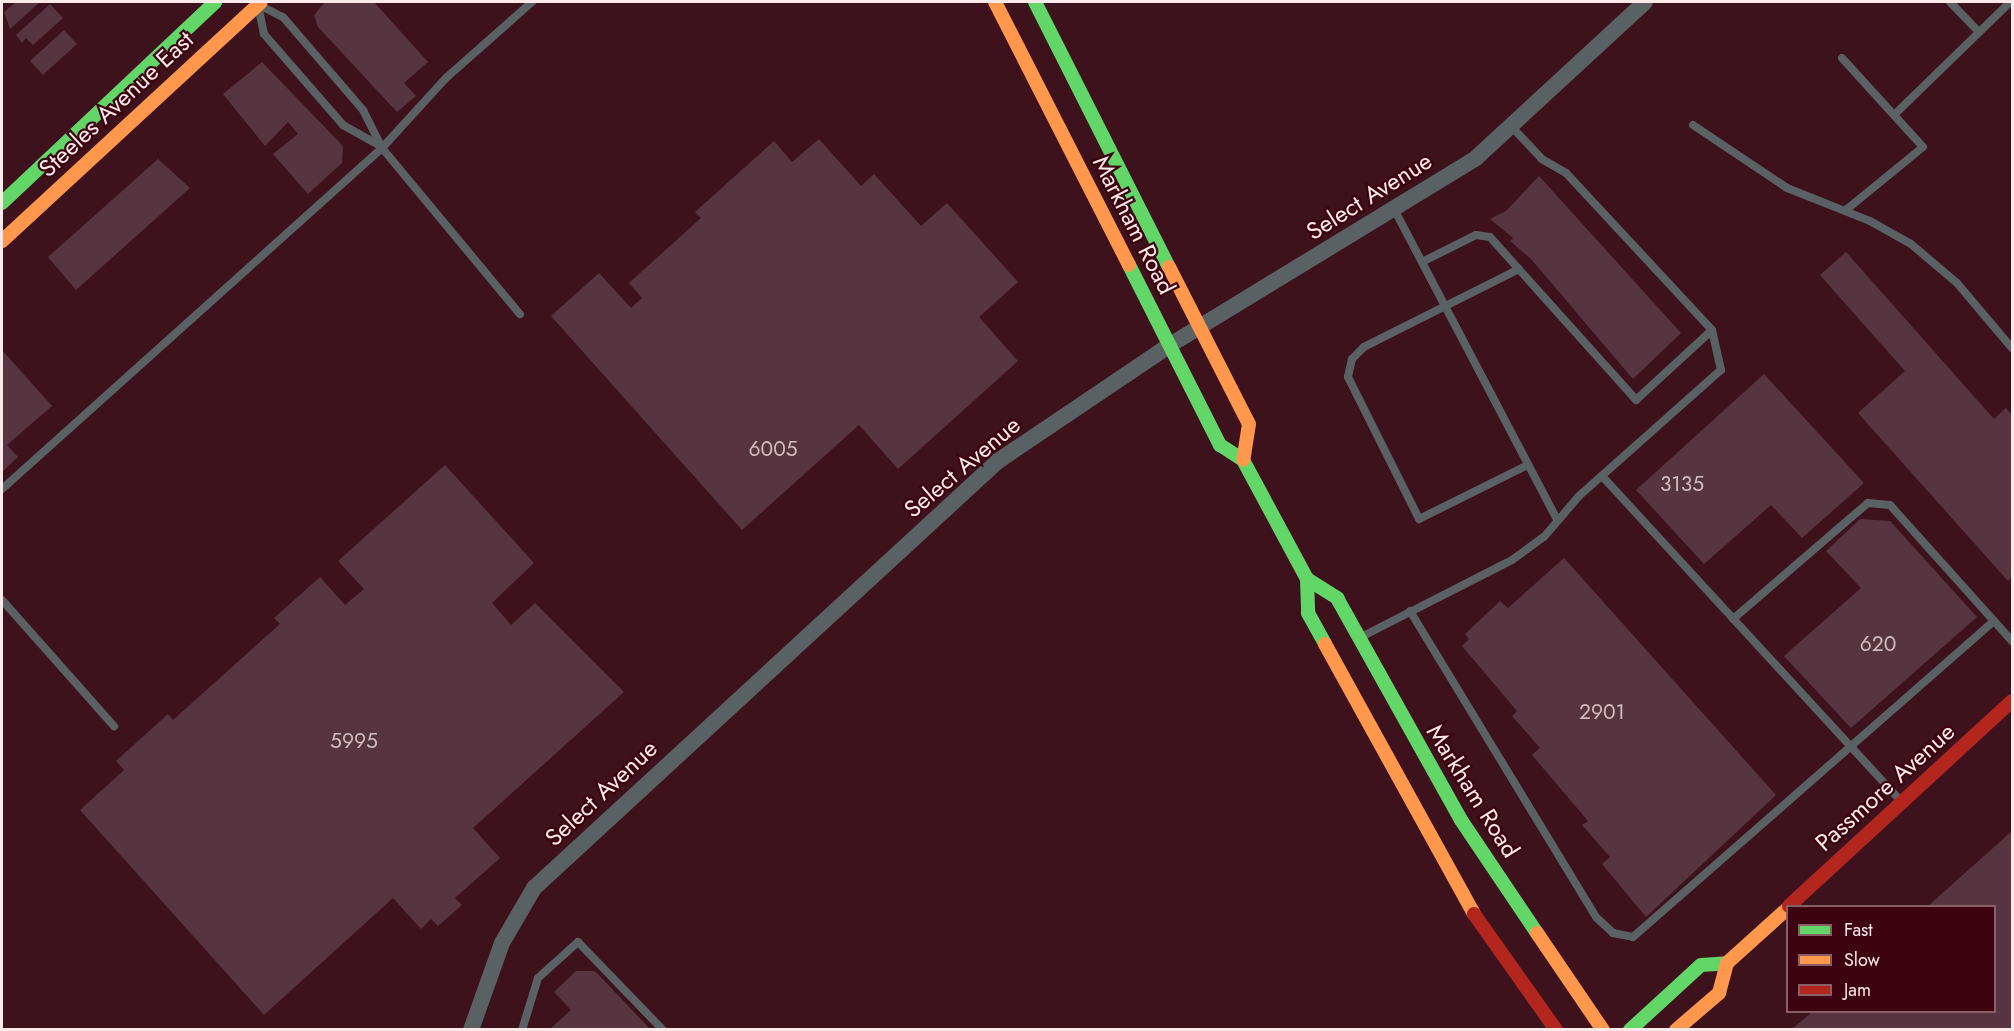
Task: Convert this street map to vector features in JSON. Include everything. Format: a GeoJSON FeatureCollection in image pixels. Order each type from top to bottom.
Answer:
{"type":"FeatureCollection","features":[{"type":"Feature","properties":{"kind":"main road","name":"Steeles Avenue East"},"geometry":{"type":"LineString","coordinates":[[2,203],[214,2]]}},
{"type":"Feature","properties":{"kind":"main road","name":"Steeles Avenue East"},"geometry":{"type":"LineString","coordinates":[[2,241],[258,2]]}},
{"type":"Feature","properties":{"kind":"main road","name":"Markham Road"},"geometry":{"type":"LineString","coordinates":[[995,2],[1220,445],[1244,460],[1307,579],[1308,613],[1474,915],[1556,1029]]}},
{"type":"Feature","properties":{"kind":"main road","name":"Markham Road"},"geometry":{"type":"LineString","coordinates":[[1035,2],[1203,325],[1250,424],[1244,460]]}},
{"type":"Feature","properties":{"kind":"main road","name":"Markham Road"},"geometry":{"type":"LineString","coordinates":[[1307,579],[1337,598],[1357,639],[1461,820],[1603,1029]]}},
{"type":"Feature","properties":{"kind":"main road","name":"Passmore Avenue"},"geometry":{"type":"LineString","coordinates":[[1790,905],[2013,701]]}},
{"type":"Feature","properties":{"kind":"main road","name":"Passmore Avenue"},"geometry":{"type":"LineString","coordinates":[[1727,963],[1786,909]]}},
{"type":"Feature","properties":{"kind":"main road"},"geometry":{"type":"LineString","coordinates":[[1629,1029],[1701,965],[1727,963],[1719,993],[1676,1029]]}},
{"type":"Feature","properties":{"kind":"street","name":"Select Avenue"},"geometry":{"type":"LineString","coordinates":[[471,1029],[502,943],[534,888],[998,461],[1170,345],[1476,158],[1645,2]]}},
{"type":"Feature","properties":{"kind":"lane"},"geometry":{"type":"LineString","coordinates":[[258,2],[264,34],[343,125],[382,147]]}},
{"type":"Feature","properties":{"kind":"lane"},"geometry":{"type":"LineString","coordinates":[[258,2],[283,16],[363,110],[382,147],[519,314]]}},
{"type":"Feature","properties":{"kind":"lane"},"geometry":{"type":"LineString","coordinates":[[2,489],[382,147],[446,78],[531,2]]}},
{"type":"Feature","properties":{"kind":"lane"},"geometry":{"type":"LineString","coordinates":[[1950,2],[1978,31]]}},
{"type":"Feature","properties":{"kind":"lane"},"geometry":{"type":"LineString","coordinates":[[1894,115],[2010,2]]}},
{"type":"Feature","properties":{"kind":"lane"},"geometry":{"type":"LineString","coordinates":[[1842,58],[1923,147],[1846,210]]}},
{"type":"Feature","properties":{"kind":"lane"},"geometry":{"type":"LineString","coordinates":[[1693,124],[1787,188],[1846,210],[1934,260],[2013,348]]}},
{"type":"Feature","properties":{"kind":"lane"},"geometry":{"type":"LineString","coordinates":[[1357,639],[1512,560],[1721,370],[1712,330],[1566,173],[1542,159],[1511,126]]}},
{"type":"Feature","properties":{"kind":"lane"},"geometry":{"type":"LineString","coordinates":[[1393,207],[1557,520]]}},
{"type":"Feature","properties":{"kind":"lane"},"geometry":{"type":"LineString","coordinates":[[1422,262],[1476,235],[1490,237],[1636,400],[1712,330]]}},
{"type":"Feature","properties":{"kind":"lane"},"geometry":{"type":"LineString","coordinates":[[1519,269],[1364,347],[1352,359],[1348,377],[1419,519],[1528,465]]}},
{"type":"Feature","properties":{"kind":"lane"},"geometry":{"type":"LineString","coordinates":[[1602,476],[1902,803]]}},
{"type":"Feature","properties":{"kind":"lane"},"geometry":{"type":"LineString","coordinates":[[1733,619],[1868,503],[1890,505],[2013,641]]}},
{"type":"Feature","properties":{"kind":"lane"},"geometry":{"type":"LineString","coordinates":[[2,600],[114,726]]}},
{"type":"Feature","properties":{"kind":"lane"},"geometry":{"type":"LineString","coordinates":[[1410,611],[1597,918],[1613,933],[1633,937],[1853,749],[1994,621]]}},
{"type":"Feature","properties":{"kind":"lane"},"geometry":{"type":"LineString","coordinates":[[522,1029],[538,978],[578,942],[663,1029]]}},
{"type":"Feature","properties":{"kind":"building"},"geometry":{"type":"Polygon","coordinates":[[[16,2],[40,2],[10,29],[4,12],[16,2]]]}},
{"type":"Feature","properties":{"kind":"building"},"geometry":{"type":"Polygon","coordinates":[[[325,2],[374,2],[428,62],[404,83],[416,96],[397,112],[318,27],[314,15],[325,2]]]}},
{"type":"Feature","properties":{"kind":"building"},"geometry":{"type":"Polygon","coordinates":[[[50,4],[63,18],[33,45],[26,38],[22,43],[16,35],[50,4]]]}},
{"type":"Feature","properties":{"kind":"building"},"geometry":{"type":"Polygon","coordinates":[[[64,30],[77,44],[43,75],[30,61],[64,30]]]}},
{"type":"Feature","properties":{"kind":"building"},"geometry":{"type":"Polygon","coordinates":[[[262,62],[343,146],[342,163],[308,194],[273,154],[298,134],[288,122],[265,146],[223,94],[262,62]]]}},
{"type":"Feature","properties":{"kind":"building"},"geometry":{"type":"Polygon","coordinates":[[[819,139],[861,186],[874,174],[921,226],[947,203],[1018,282],[979,317],[1018,361],[898,469],[859,425],[742,530],[551,316],[599,273],[631,308],[642,298],[629,283],[701,218],[695,212],[774,141],[792,162],[819,139]]]}},
{"type":"Feature","properties":{"kind":"building"},"geometry":{"type":"Polygon","coordinates":[[[158,159],[190,188],[76,290],[48,257],[158,159]]]}},
{"type":"Feature","properties":{"kind":"building"},"geometry":{"type":"Polygon","coordinates":[[[1539,176],[1681,333],[1633,379],[1531,259],[1510,241],[1513,238],[1490,219],[1506,211],[1539,176]]]}},
{"type":"Feature","properties":{"kind":"building"},"geometry":{"type":"Polygon","coordinates":[[[1846,252],[1994,419],[2006,408],[2012,415],[2012,577],[2008,581],[1858,413],[1905,371],[1820,275],[1846,252]]]}},
{"type":"Feature","properties":{"kind":"building"},"geometry":{"type":"Polygon","coordinates":[[[2,350],[52,406],[7,445],[18,457],[2,472],[2,350]]]}},
{"type":"Feature","properties":{"kind":"building"},"geometry":{"type":"Polygon","coordinates":[[[1764,374],[1864,483],[1802,538],[1771,505],[1704,564],[1636,490],[1764,374]]]}},
{"type":"Feature","properties":{"kind":"building"},"geometry":{"type":"Polygon","coordinates":[[[445,465],[534,563],[492,603],[511,625],[535,603],[624,692],[473,828],[500,858],[455,898],[462,905],[438,926],[431,919],[421,929],[393,898],[264,1015],[80,810],[124,770],[116,761],[168,714],[173,720],[280,624],[274,618],[320,577],[345,605],[364,589],[338,561],[445,465]]]}},
{"type":"Feature","properties":{"kind":"building"},"geometry":{"type":"Polygon","coordinates":[[[1860,519],[1890,521],[1977,617],[1851,728],[1784,656],[1861,588],[1826,551],[1860,519]]]}},
{"type":"Feature","properties":{"kind":"building"},"geometry":{"type":"Polygon","coordinates":[[[1564,558],[1776,795],[1646,917],[1602,864],[1610,857],[1582,825],[1588,821],[1532,755],[1540,748],[1512,716],[1517,711],[1462,646],[1469,639],[1465,634],[1500,601],[1508,608],[1564,558]]]}},
{"type":"Feature","properties":{"kind":"building"},"geometry":{"type":"Polygon","coordinates":[[[2012,831],[2012,1030],[1791,1030],[1811,1013],[1996,1013],[1996,905],[1929,905],[2012,831]]]}},
{"type":"Feature","properties":{"kind":"building"},"geometry":{"type":"Polygon","coordinates":[[[576,971],[595,971],[651,1030],[549,1030],[571,1010],[554,992],[576,971]]]}},
{"type":"Feature","properties":{"kind":"traffic: fast"},"geometry":{"type":"LineString","coordinates":[[2,203],[215,2]]}},
{"type":"Feature","properties":{"kind":"traffic: fast"},"geometry":{"type":"LineString","coordinates":[[1035,2],[1169,267]]}},
{"type":"Feature","properties":{"kind":"traffic: fast"},"geometry":{"type":"LineString","coordinates":[[1129,265],[1220,445],[1243,460],[1307,579],[1308,613],[1325,644]]}},
{"type":"Feature","properties":{"kind":"traffic: fast"},"geometry":{"type":"LineString","coordinates":[[1307,579],[1337,598],[1461,820],[1537,933]]}},
{"type":"Feature","properties":{"kind":"traffic: fast"},"geometry":{"type":"LineString","coordinates":[[1630,1030],[1701,965],[1727,963]]}},
{"type":"Feature","properties":{"kind":"traffic: slow"},"geometry":{"type":"LineString","coordinates":[[2,241],[261,2]]}},
{"type":"Feature","properties":{"kind":"traffic: slow"},"geometry":{"type":"LineString","coordinates":[[995,2],[1129,265]]}},
{"type":"Feature","properties":{"kind":"traffic: slow"},"geometry":{"type":"LineString","coordinates":[[1169,267],[1249,424],[1243,460]]}},
{"type":"Feature","properties":{"kind":"traffic: slow"},"geometry":{"type":"LineString","coordinates":[[1325,644],[1474,914]]}},
{"type":"Feature","properties":{"kind":"traffic: slow"},"geometry":{"type":"LineString","coordinates":[[1676,1030],[1719,993],[1727,963],[1786,910]]}},
{"type":"Feature","properties":{"kind":"traffic: slow"},"geometry":{"type":"LineString","coordinates":[[1537,933],[1603,1030]]}},
{"type":"Feature","properties":{"kind":"traffic: jam"},"geometry":{"type":"LineString","coordinates":[[1790,905],[2012,701]]}},
{"type":"Feature","properties":{"kind":"traffic: jam"},"geometry":{"type":"LineString","coordinates":[[1474,914],[1556,1030]]}}]}
